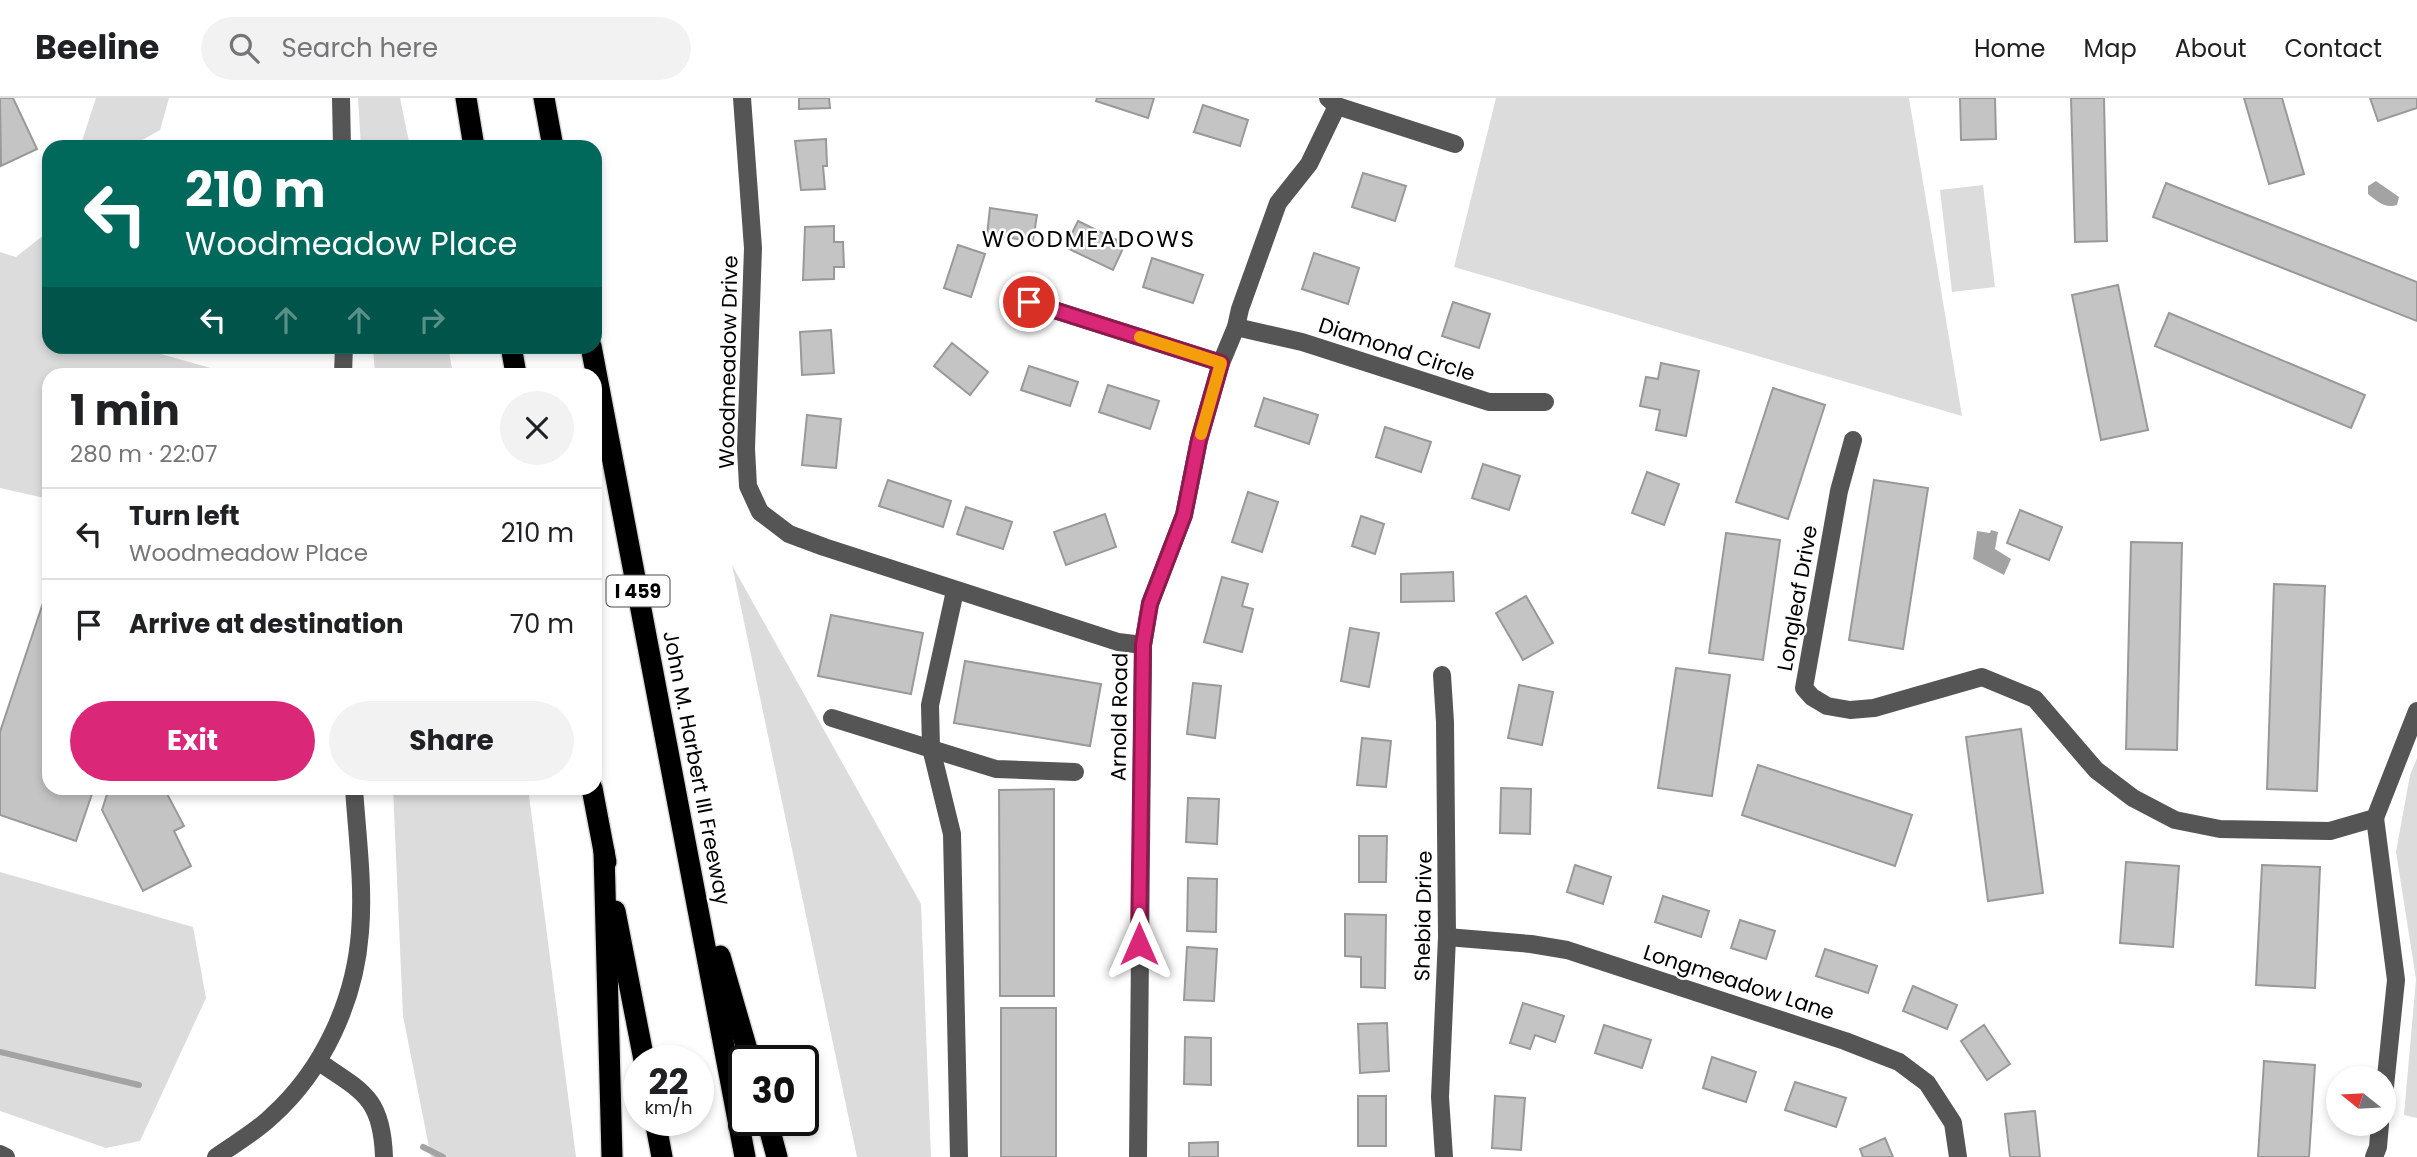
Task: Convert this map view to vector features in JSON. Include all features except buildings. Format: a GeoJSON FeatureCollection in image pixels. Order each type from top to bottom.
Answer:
{"type":"FeatureCollection","features":[{"type":"Feature","properties":{"kind":"highway"},"geometry":{"type":"LineString","coordinates":[[466,98],[473,140]]}},
{"type":"Feature","properties":{"kind":"highway"},"geometry":{"type":"LineString","coordinates":[[544,98],[552,140]]}},
{"type":"Feature","properties":{"kind":"highway","name":"John M. Harbert III Freeway"},"geometry":{"type":"LineString","coordinates":[[602,403],[745,1157]]}},
{"type":"Feature","properties":{"kind":"highway"},"geometry":{"type":"LineString","coordinates":[[593,795],[641,1045]]}},
{"type":"Feature","properties":{"kind":"highway"},"geometry":{"type":"LineString","coordinates":[[685,836],[746,1045]]}},
{"type":"Feature","properties":{"kind":"highway"},"geometry":{"type":"LineString","coordinates":[[604,851],[612,1157]]}},
{"type":"Feature","properties":{"kind":"highway"},"geometry":{"type":"LineString","coordinates":[[658,1136],[662,1157]]}},
{"type":"Feature","properties":{"kind":"highway"},"geometry":{"type":"LineString","coordinates":[[771,1136],[777,1157]]}},
{"type":"Feature","properties":{"kind":"street"},"geometry":{"type":"LineString","coordinates":[[341,98],[342,140]]}},
{"type":"Feature","properties":{"kind":"street","name":"Woodmeadow Drive"},"geometry":{"type":"LineString","coordinates":[[742,98],[753,247],[746,449],[748,486],[760,512],[789,534],[955,591],[1118,642],[1143,645]]}},
{"type":"Feature","properties":{"kind":"street"},"geometry":{"type":"LineString","coordinates":[[1332,102],[1455,144]]}},
{"type":"Feature","properties":{"kind":"street","name":"Arnold Road"},"geometry":{"type":"LineString","coordinates":[[1138,1157],[1143,645],[1150,604],[1184,515],[1199,440],[1221,363],[1278,203],[1309,164],[1332,102]]}},
{"type":"Feature","properties":{"kind":"street"},"geometry":{"type":"LineString","coordinates":[[1029,302],[1221,363]]}},
{"type":"Feature","properties":{"kind":"street","name":"Diamond Circle"},"geometry":{"type":"LineString","coordinates":[[1236,327],[1301,342],[1489,402],[1545,402]]}},
{"type":"Feature","properties":{"kind":"street","name":"Longleaf Drive"},"geometry":{"type":"LineString","coordinates":[[1853,440],[1839,491],[1804,688],[1812,697],[1828,706],[1850,710],[1874,708],[1982,677],[2035,699],[2096,771],[2133,798],[2175,820],[2220,829],[2330,831],[2375,818]]}},
{"type":"Feature","properties":{"kind":"street"},"geometry":{"type":"LineString","coordinates":[[955,591],[930,705],[930,747],[952,834],[959,1157]]}},
{"type":"Feature","properties":{"kind":"street","name":"Shebia Drive"},"geometry":{"type":"LineString","coordinates":[[1442,675],[1446,722],[1447,937],[1440,1097],[1444,1157]]}},
{"type":"Feature","properties":{"kind":"street"},"geometry":{"type":"LineString","coordinates":[[2387,1066],[2396,980],[2375,818],[2417,711]]}},
{"type":"Feature","properties":{"kind":"street"},"geometry":{"type":"LineString","coordinates":[[832,718],[996,769],[1076,772]]}},
{"type":"Feature","properties":{"kind":"street"},"geometry":{"type":"LineString","coordinates":[[216,1157],[272,1117],[318,1062],[339,1019],[352,980],[360,932],[354,795]]}},
{"type":"Feature","properties":{"kind":"street","name":"Longmeadow Lane"},"geometry":{"type":"LineString","coordinates":[[1447,937],[1567,950],[1845,1041],[1899,1062],[1927,1083],[1946,1112],[1952,1123],[1958,1157]]}},
{"type":"Feature","properties":{"kind":"street"},"geometry":{"type":"LineString","coordinates":[[318,1062],[368,1097],[379,1115],[384,1157]]}},
{"type":"Feature","properties":{"kind":"street"},"geometry":{"type":"LineString","coordinates":[[2374,1157],[2379,1136]]}},
{"type":"Feature","properties":{"kind":"street"},"geometry":{"type":"LineString","coordinates":[[0,1154],[6,1157]]}},
{"type":"Feature","properties":{"kind":"shaded area"},"geometry":{"type":"Polygon","coordinates":[[[96,98],[169,98],[160,130],[142,140],[82,140],[96,98]]]}},
{"type":"Feature","properties":{"kind":"shaded area"},"geometry":{"type":"Polygon","coordinates":[[[358,98],[400,98],[409,140],[361,140],[358,98]]]}},
{"type":"Feature","properties":{"kind":"shaded area"},"geometry":{"type":"Polygon","coordinates":[[[1496,98],[1909,98],[1962,416],[1454,267],[1496,98]]]}},
{"type":"Feature","properties":{"kind":"shaded area"},"geometry":{"type":"Polygon","coordinates":[[[2376,181],[2399,197],[2397,205],[2385,205],[2368,194],[2368,186],[2376,181]]]}},
{"type":"Feature","properties":{"kind":"shaded area"},"geometry":{"type":"Polygon","coordinates":[[[1983,185],[1995,287],[1952,292],[1940,190],[1983,185]]]}},
{"type":"Feature","properties":{"kind":"shaded area"},"geometry":{"type":"Polygon","coordinates":[[[42,237],[42,354],[161,354],[211,368],[42,368],[42,497],[0,488],[0,252],[16,257],[42,237]]]}},
{"type":"Feature","properties":{"kind":"shaded area"},"geometry":{"type":"Polygon","coordinates":[[[374,354],[449,354],[452,368],[375,368],[374,354]]]}},
{"type":"Feature","properties":{"kind":"shaded area"},"geometry":{"type":"Polygon","coordinates":[[[1991,530],[1998,532],[1995,549],[2011,559],[2004,575],[1973,559],[1977,531],[1990,533],[1991,530]]]}},
{"type":"Feature","properties":{"kind":"shaded area"},"geometry":{"type":"Polygon","coordinates":[[[732,565],[921,904],[931,1157],[857,1157],[732,565]]]}},
{"type":"Feature","properties":{"kind":"shaded area"},"geometry":{"type":"Polygon","coordinates":[[[2417,758],[2417,1118],[2404,1115],[2416,979],[2396,852],[2410,775],[2417,758]]]}},
{"type":"Feature","properties":{"kind":"shaded area"},"geometry":{"type":"Polygon","coordinates":[[[393,795],[529,795],[576,1157],[431,1157],[403,1016],[393,795]]]}},
{"type":"Feature","properties":{"kind":"shaded area"},"geometry":{"type":"Polygon","coordinates":[[[0,872],[193,927],[206,998],[140,1141],[106,1148],[0,1111],[0,872]]]}},
{"type":"Feature","properties":{"kind":"waterway"},"geometry":{"type":"LineString","coordinates":[[0,1052],[139,1085]]}},
{"type":"Feature","properties":{"kind":"waterway"},"geometry":{"type":"LineString","coordinates":[[423,1147],[443,1157]]}},
{"type":"Feature","properties":{"kind":"slow traffic"},"geometry":{"type":"LineString","coordinates":[[1140,337],[1221,363],[1201,434]]}},
{"type":"Feature","properties":{"kind":"district","name":"WOODMEADOWS"},"geometry":{"type":"Point","coordinates":[1089,239]}},
{"type":"Feature","properties":{"kind":"route"},"geometry":{"type":"LineString","coordinates":[[1029,302],[1221,363],[1199,440],[1184,515],[1150,604],[1143,645],[1139,944]]}}]}
